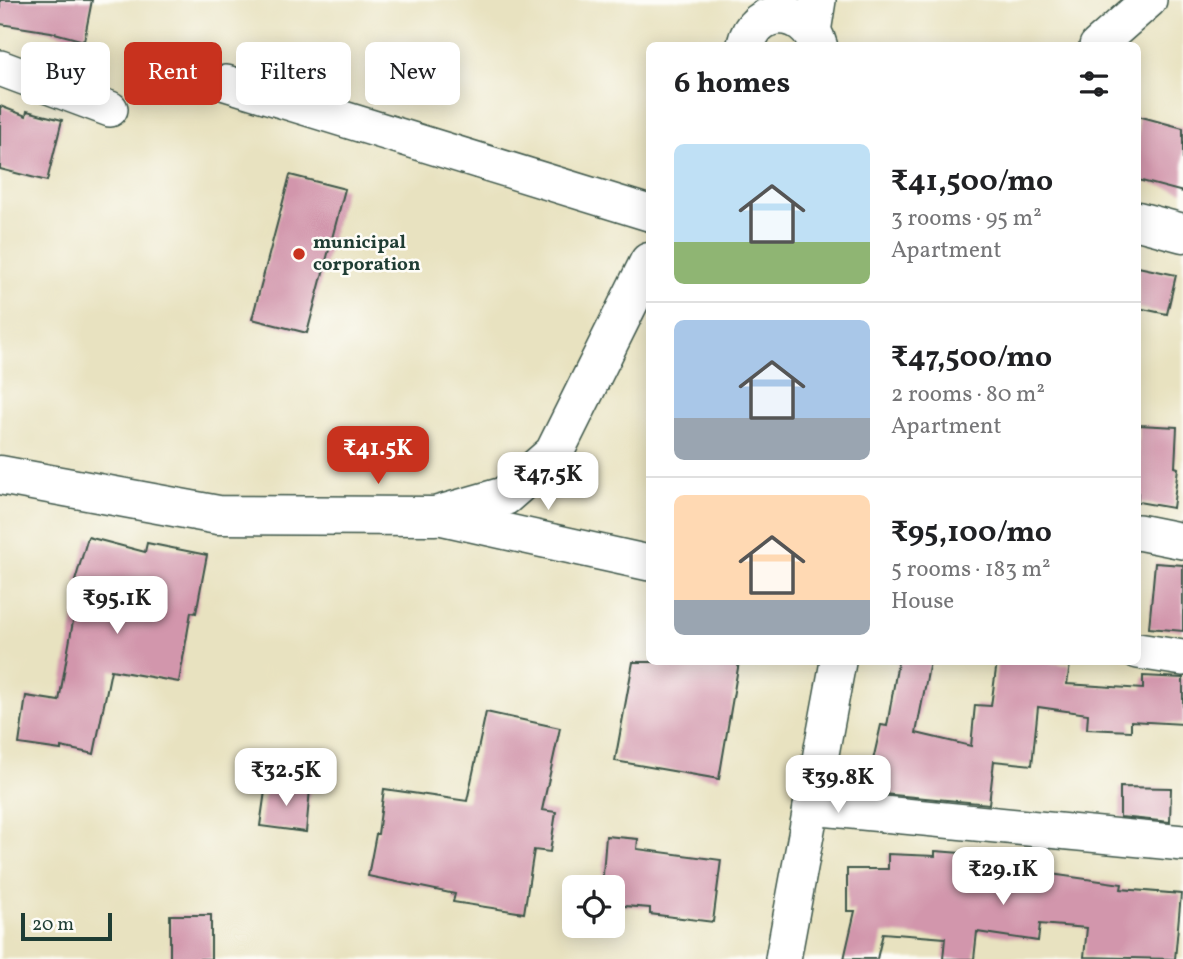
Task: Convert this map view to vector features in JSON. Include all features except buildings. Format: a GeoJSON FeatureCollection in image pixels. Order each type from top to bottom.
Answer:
{"type":"FeatureCollection","features":[{"type":"Feature","properties":{"kind":"main road"},"geometry":{"type":"LineString","coordinates":[[753,23],[780,15],[816,26]]}},
{"type":"Feature","properties":{"kind":"main road"},"geometry":{"type":"LineString","coordinates":[[1141,222],[1183,233]]}},
{"type":"Feature","properties":{"kind":"main road"},"geometry":{"type":"LineString","coordinates":[[0,475],[218,515],[435,516],[505,496],[554,453],[646,268]]}},
{"type":"Feature","properties":{"kind":"street"},"geometry":{"type":"LineString","coordinates":[[1102,42],[1149,0]]}},
{"type":"Feature","properties":{"kind":"street"},"geometry":{"type":"LineString","coordinates":[[0,68],[110,109]]}},
{"type":"Feature","properties":{"kind":"street"},"geometry":{"type":"LineString","coordinates":[[226,83],[646,212]]}},
{"type":"Feature","properties":{"kind":"street"},"geometry":{"type":"LineString","coordinates":[[435,516],[646,562]]}},
{"type":"Feature","properties":{"kind":"street"},"geometry":{"type":"LineString","coordinates":[[1141,533],[1183,541]]}},
{"type":"Feature","properties":{"kind":"street"},"geometry":{"type":"LineString","coordinates":[[1141,652],[1183,659]]}},
{"type":"Feature","properties":{"kind":"street"},"geometry":{"type":"LineString","coordinates":[[783,959],[837,665]]}},
{"type":"Feature","properties":{"kind":"street"},"geometry":{"type":"LineString","coordinates":[[811,807],[1183,843]]}},
{"type":"Feature","properties":{"kind":"place","name":"municipal corporation"},"geometry":{"type":"Point","coordinates":[299,254]}}]}
